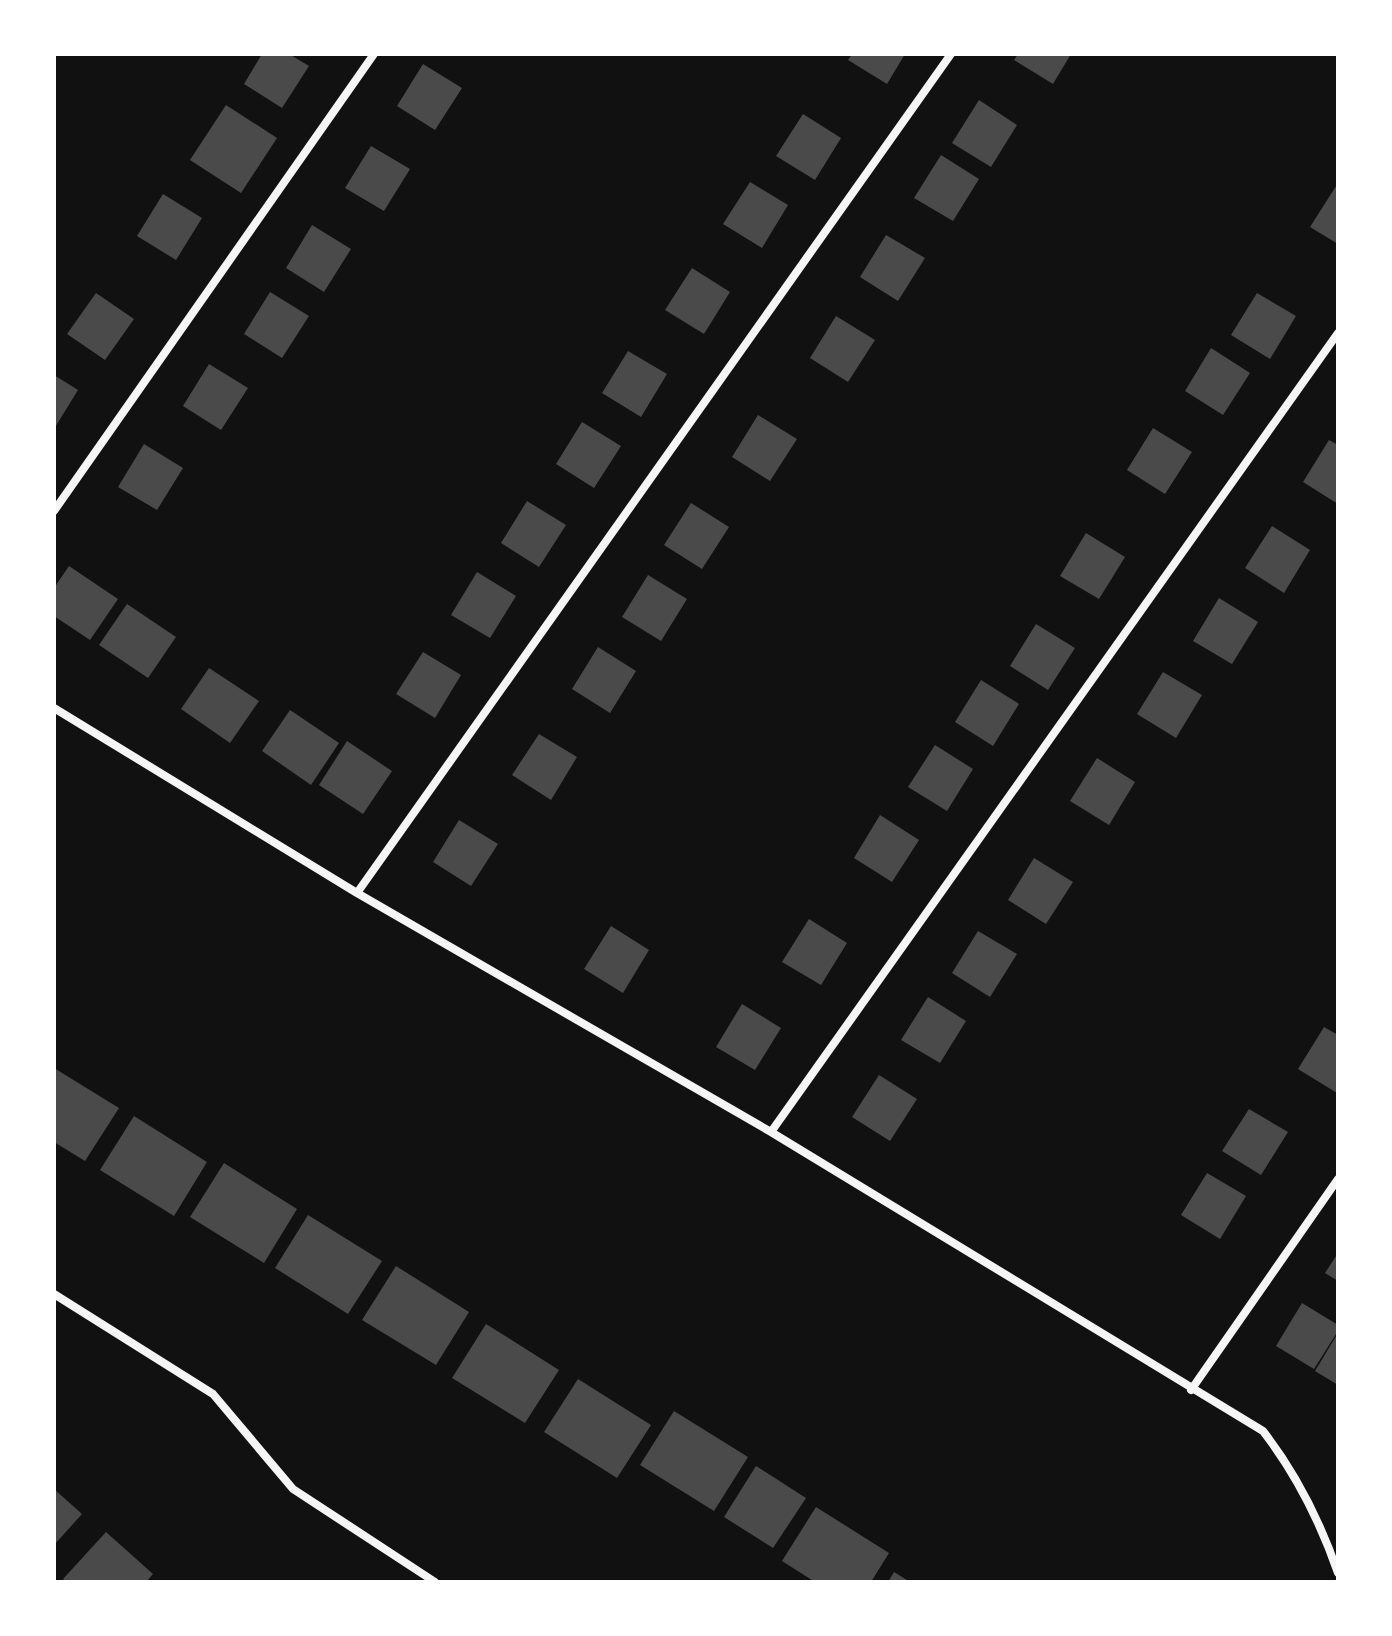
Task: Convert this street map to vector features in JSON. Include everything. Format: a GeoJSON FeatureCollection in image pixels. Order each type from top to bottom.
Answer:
{"type":"FeatureCollection","features":[{"type":"Feature","properties":{"kind":"street"},"geometry":{"type":"LineString","coordinates":[[54,511],[374,54]]}},
{"type":"Feature","properties":{"kind":"street"},"geometry":{"type":"LineString","coordinates":[[357,893],[951,54]]}},
{"type":"Feature","properties":{"kind":"street"},"geometry":{"type":"LineString","coordinates":[[771,1132],[1338,333]]}},
{"type":"Feature","properties":{"kind":"street"},"geometry":{"type":"LineString","coordinates":[[54,708],[357,893],[771,1132],[1263,1431],[1288,1463],[1321,1524],[1338,1573]]}},
{"type":"Feature","properties":{"kind":"street"},"geometry":{"type":"LineString","coordinates":[[1191,1390],[1338,1179]]}},
{"type":"Feature","properties":{"kind":"street"},"geometry":{"type":"LineString","coordinates":[[54,1294],[213,1394],[293,1489],[435,1582]]}},
{"type":"Feature","properties":{"kind":"building"},"geometry":{"type":"Polygon","coordinates":[[[262,54],[289,54],[309,66],[282,108],[244,84],[262,54]]]}},
{"type":"Feature","properties":{"kind":"building"},"geometry":{"type":"Polygon","coordinates":[[[852,54],[905,54],[887,84],[848,60],[852,54]]]}},
{"type":"Feature","properties":{"kind":"building"},"geometry":{"type":"Polygon","coordinates":[[[1018,54],[1071,54],[1053,84],[1014,60],[1018,54]]]}},
{"type":"Feature","properties":{"kind":"building"},"geometry":{"type":"Polygon","coordinates":[[[423,64],[462,88],[435,130],[397,106],[423,64]]]}},
{"type":"Feature","properties":{"kind":"building"},"geometry":{"type":"Polygon","coordinates":[[[979,100],[1017,125],[991,167],[952,143],[979,100]]]}},
{"type":"Feature","properties":{"kind":"building"},"geometry":{"type":"Polygon","coordinates":[[[226,105],[277,138],[241,193],[190,160],[226,105]]]}},
{"type":"Feature","properties":{"kind":"building"},"geometry":{"type":"Polygon","coordinates":[[[803,114],[841,138],[815,180],[776,156],[803,114]]]}},
{"type":"Feature","properties":{"kind":"building"},"geometry":{"type":"Polygon","coordinates":[[[371,146],[410,169],[384,211],[345,188],[371,146]]]}},
{"type":"Feature","properties":{"kind":"building"},"geometry":{"type":"Polygon","coordinates":[[[941,155],[979,179],[953,221],[914,198],[941,155]]]}},
{"type":"Feature","properties":{"kind":"building"},"geometry":{"type":"Polygon","coordinates":[[[750,182],[788,205],[762,248],[723,224],[750,182]]]}},
{"type":"Feature","properties":{"kind":"building"},"geometry":{"type":"Polygon","coordinates":[[[1338,183],[1338,244],[1310,227],[1338,183]]]}},
{"type":"Feature","properties":{"kind":"building"},"geometry":{"type":"Polygon","coordinates":[[[163,194],[202,218],[176,260],[137,236],[163,194]]]}},
{"type":"Feature","properties":{"kind":"building"},"geometry":{"type":"Polygon","coordinates":[[[312,225],[351,249],[324,292],[286,268],[312,225]]]}},
{"type":"Feature","properties":{"kind":"building"},"geometry":{"type":"Polygon","coordinates":[[[886,235],[925,258],[898,301],[860,277],[886,235]]]}},
{"type":"Feature","properties":{"kind":"building"},"geometry":{"type":"Polygon","coordinates":[[[692,268],[730,292],[704,334],[665,310],[692,268]]]}},
{"type":"Feature","properties":{"kind":"building"},"geometry":{"type":"Polygon","coordinates":[[[270,292],[309,316],[282,358],[244,334],[270,292]]]}},
{"type":"Feature","properties":{"kind":"building"},"geometry":{"type":"Polygon","coordinates":[[[96,293],[134,319],[105,360],[67,334],[96,293]]]}},
{"type":"Feature","properties":{"kind":"building"},"geometry":{"type":"Polygon","coordinates":[[[1257,293],[1296,316],[1270,359],[1231,335],[1257,293]]]}},
{"type":"Feature","properties":{"kind":"building"},"geometry":{"type":"Polygon","coordinates":[[[836,316],[875,340],[848,382],[810,358],[836,316]]]}},
{"type":"Feature","properties":{"kind":"building"},"geometry":{"type":"Polygon","coordinates":[[[1211,348],[1250,373],[1223,415],[1185,391],[1211,348]]]}},
{"type":"Feature","properties":{"kind":"building"},"geometry":{"type":"Polygon","coordinates":[[[628,351],[667,374],[641,417],[602,393],[628,351]]]}},
{"type":"Feature","properties":{"kind":"building"},"geometry":{"type":"Polygon","coordinates":[[[209,364],[248,388],[221,430],[183,406],[209,364]]]}},
{"type":"Feature","properties":{"kind":"building"},"geometry":{"type":"Polygon","coordinates":[[[54,375],[78,390],[54,429],[54,375]]]}},
{"type":"Feature","properties":{"kind":"building"},"geometry":{"type":"Polygon","coordinates":[[[758,415],[797,439],[770,481],[732,457],[758,415]]]}},
{"type":"Feature","properties":{"kind":"building"},"geometry":{"type":"Polygon","coordinates":[[[582,422],[621,446],[594,488],[556,464],[582,422]]]}},
{"type":"Feature","properties":{"kind":"building"},"geometry":{"type":"Polygon","coordinates":[[[1153,428],[1192,452],[1165,494],[1127,470],[1153,428]]]}},
{"type":"Feature","properties":{"kind":"building"},"geometry":{"type":"Polygon","coordinates":[[[1329,440],[1338,445],[1338,504],[1303,482],[1329,440]]]}},
{"type":"Feature","properties":{"kind":"building"},"geometry":{"type":"Polygon","coordinates":[[[144,444],[183,468],[157,510],[118,487],[144,444]]]}},
{"type":"Feature","properties":{"kind":"building"},"geometry":{"type":"Polygon","coordinates":[[[527,501],[566,525],[539,567],[501,543],[527,501]]]}},
{"type":"Feature","properties":{"kind":"building"},"geometry":{"type":"Polygon","coordinates":[[[691,503],[729,527],[702,569],[664,545],[691,503]]]}},
{"type":"Feature","properties":{"kind":"building"},"geometry":{"type":"Polygon","coordinates":[[[1272,526],[1310,550],[1284,593],[1245,568],[1272,526]]]}},
{"type":"Feature","properties":{"kind":"building"},"geometry":{"type":"Polygon","coordinates":[[[1086,533],[1125,557],[1099,599],[1060,576],[1086,533]]]}},
{"type":"Feature","properties":{"kind":"building"},"geometry":{"type":"Polygon","coordinates":[[[69,566],[118,599],[90,640],[54,616],[54,588],[69,566]]]}},
{"type":"Feature","properties":{"kind":"building"},"geometry":{"type":"Polygon","coordinates":[[[477,572],[516,596],[490,638],[451,615],[477,572]]]}},
{"type":"Feature","properties":{"kind":"building"},"geometry":{"type":"Polygon","coordinates":[[[648,575],[687,599],[661,641],[622,617],[648,575]]]}},
{"type":"Feature","properties":{"kind":"building"},"geometry":{"type":"Polygon","coordinates":[[[1219,598],[1258,622],[1232,664],[1193,641],[1219,598]]]}},
{"type":"Feature","properties":{"kind":"building"},"geometry":{"type":"Polygon","coordinates":[[[127,604],[176,637],[148,678],[99,645],[127,604]]]}},
{"type":"Feature","properties":{"kind":"building"},"geometry":{"type":"Polygon","coordinates":[[[1036,624],[1075,648],[1048,690],[1010,666],[1036,624]]]}},
{"type":"Feature","properties":{"kind":"building"},"geometry":{"type":"Polygon","coordinates":[[[598,647],[636,671],[610,713],[572,689],[598,647]]]}},
{"type":"Feature","properties":{"kind":"building"},"geometry":{"type":"Polygon","coordinates":[[[423,652],[461,675],[435,718],[396,694],[423,652]]]}},
{"type":"Feature","properties":{"kind":"building"},"geometry":{"type":"Polygon","coordinates":[[[209,668],[259,701],[230,743],[181,709],[209,668]]]}},
{"type":"Feature","properties":{"kind":"building"},"geometry":{"type":"Polygon","coordinates":[[[1163,672],[1202,695],[1176,738],[1137,714],[1163,672]]]}},
{"type":"Feature","properties":{"kind":"building"},"geometry":{"type":"Polygon","coordinates":[[[981,680],[1019,704],[993,746],[955,722],[981,680]]]}},
{"type":"Feature","properties":{"kind":"building"},"geometry":{"type":"Polygon","coordinates":[[[290,710],[339,743],[311,785],[262,751],[290,710]]]}},
{"type":"Feature","properties":{"kind":"building"},"geometry":{"type":"Polygon","coordinates":[[[539,734],[577,757],[551,800],[512,775],[539,734]]]}},
{"type":"Feature","properties":{"kind":"building"},"geometry":{"type":"Polygon","coordinates":[[[347,741],[392,771],[363,814],[319,785],[347,741]]]}},
{"type":"Feature","properties":{"kind":"building"},"geometry":{"type":"Polygon","coordinates":[[[935,745],[973,769],[947,811],[908,787],[935,745]]]}},
{"type":"Feature","properties":{"kind":"building"},"geometry":{"type":"Polygon","coordinates":[[[1097,758],[1135,782],[1109,825],[1070,801],[1097,758]]]}},
{"type":"Feature","properties":{"kind":"building"},"geometry":{"type":"Polygon","coordinates":[[[880,815],[919,840],[892,882],[854,858],[880,815]]]}},
{"type":"Feature","properties":{"kind":"building"},"geometry":{"type":"Polygon","coordinates":[[[459,820],[498,844],[471,886],[433,862],[459,820]]]}},
{"type":"Feature","properties":{"kind":"building"},"geometry":{"type":"Polygon","coordinates":[[[1034,858],[1073,882],[1046,924],[1008,900],[1034,858]]]}},
{"type":"Feature","properties":{"kind":"building"},"geometry":{"type":"Polygon","coordinates":[[[809,919],[847,943],[821,985],[782,962],[809,919]]]}},
{"type":"Feature","properties":{"kind":"building"},"geometry":{"type":"Polygon","coordinates":[[[611,926],[649,950],[623,993],[584,969],[611,926]]]}},
{"type":"Feature","properties":{"kind":"building"},"geometry":{"type":"Polygon","coordinates":[[[978,931],[1017,954],[990,997],[952,973],[978,931]]]}},
{"type":"Feature","properties":{"kind":"building"},"geometry":{"type":"Polygon","coordinates":[[[928,997],[966,1021],[940,1063],[901,1040],[928,997]]]}},
{"type":"Feature","properties":{"kind":"building"},"geometry":{"type":"Polygon","coordinates":[[[742,1004],[781,1028],[755,1070],[716,1047],[742,1004]]]}},
{"type":"Feature","properties":{"kind":"building"},"geometry":{"type":"Polygon","coordinates":[[[1324,1027],[1338,1035],[1337,1093],[1298,1069],[1324,1027]]]}},
{"type":"Feature","properties":{"kind":"building"},"geometry":{"type":"Polygon","coordinates":[[[54,1068],[119,1108],[85,1161],[54,1142],[54,1068]]]}},
{"type":"Feature","properties":{"kind":"building"},"geometry":{"type":"Polygon","coordinates":[[[879,1075],[917,1099],[890,1141],[852,1117],[879,1075]]]}},
{"type":"Feature","properties":{"kind":"building"},"geometry":{"type":"Polygon","coordinates":[[[1249,1109],[1288,1132],[1261,1175],[1222,1151],[1249,1109]]]}},
{"type":"Feature","properties":{"kind":"building"},"geometry":{"type":"Polygon","coordinates":[[[134,1116],[207,1162],[174,1216],[100,1170],[134,1116]]]}},
{"type":"Feature","properties":{"kind":"building"},"geometry":{"type":"Polygon","coordinates":[[[224,1163],[297,1209],[264,1263],[190,1217],[224,1163]]]}},
{"type":"Feature","properties":{"kind":"building"},"geometry":{"type":"Polygon","coordinates":[[[1207,1173],[1246,1196],[1220,1239],[1181,1215],[1207,1173]]]}},
{"type":"Feature","properties":{"kind":"building"},"geometry":{"type":"Polygon","coordinates":[[[308,1215],[382,1261],[348,1314],[275,1268],[308,1215]]]}},
{"type":"Feature","properties":{"kind":"building"},"geometry":{"type":"Polygon","coordinates":[[[1338,1253],[1338,1281],[1325,1273],[1338,1253]]]}},
{"type":"Feature","properties":{"kind":"building"},"geometry":{"type":"Polygon","coordinates":[[[396,1266],[469,1312],[436,1365],[362,1320],[396,1266]]]}},
{"type":"Feature","properties":{"kind":"building"},"geometry":{"type":"Polygon","coordinates":[[[1302,1303],[1338,1325],[1338,1331],[1314,1369],[1276,1346],[1302,1303]]]}},
{"type":"Feature","properties":{"kind":"building"},"geometry":{"type":"Polygon","coordinates":[[[486,1324],[559,1370],[525,1423],[452,1378],[486,1324]]]}},
{"type":"Feature","properties":{"kind":"building"},"geometry":{"type":"Polygon","coordinates":[[[1338,1333],[1338,1385],[1315,1371],[1338,1333]]]}},
{"type":"Feature","properties":{"kind":"building"},"geometry":{"type":"Polygon","coordinates":[[[578,1379],[651,1425],[617,1478],[544,1432],[578,1379]]]}},
{"type":"Feature","properties":{"kind":"building"},"geometry":{"type":"Polygon","coordinates":[[[674,1411],[748,1457],[714,1511],[640,1465],[674,1411]]]}},
{"type":"Feature","properties":{"kind":"building"},"geometry":{"type":"Polygon","coordinates":[[[756,1466],[806,1498],[773,1548],[724,1517],[756,1466]]]}},
{"type":"Feature","properties":{"kind":"building"},"geometry":{"type":"Polygon","coordinates":[[[54,1489],[82,1514],[54,1545],[54,1489]]]}},
{"type":"Feature","properties":{"kind":"building"},"geometry":{"type":"Polygon","coordinates":[[[816,1507],[889,1553],[871,1582],[815,1582],[782,1561],[816,1507]]]}},
{"type":"Feature","properties":{"kind":"building"},"geometry":{"type":"Polygon","coordinates":[[[106,1532],[153,1574],[146,1582],[66,1582],[63,1579],[106,1532]]]}},
{"type":"Feature","properties":{"kind":"building"},"geometry":{"type":"Polygon","coordinates":[[[894,1572],[910,1582],[888,1582],[894,1572]]]}}]}
